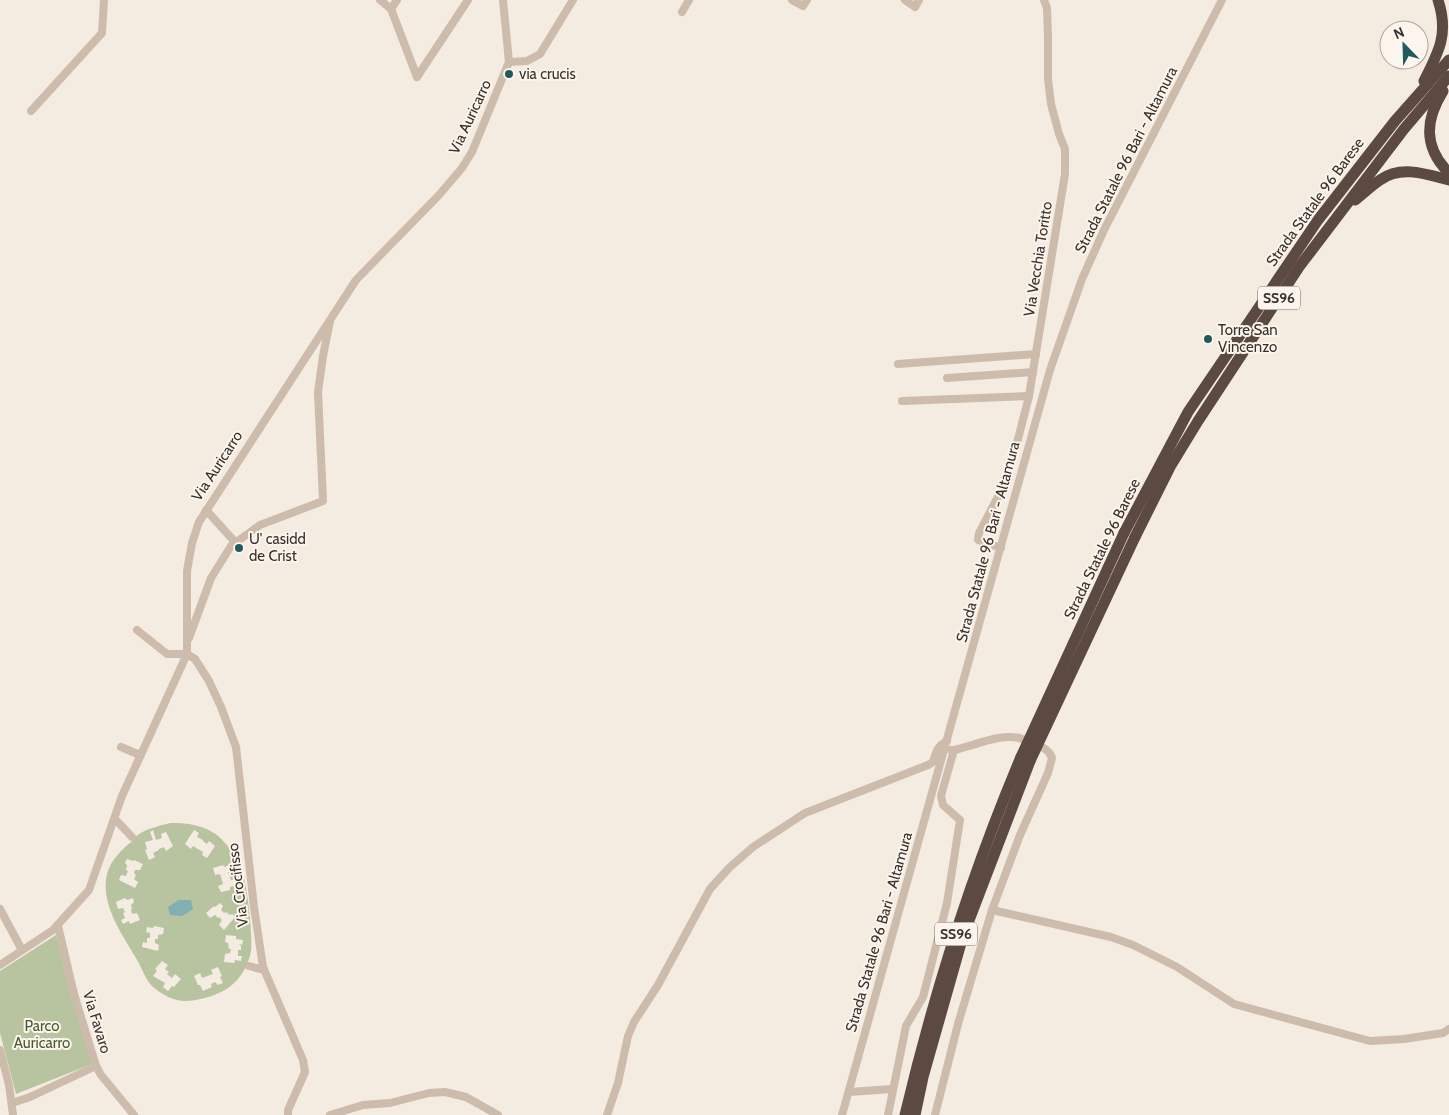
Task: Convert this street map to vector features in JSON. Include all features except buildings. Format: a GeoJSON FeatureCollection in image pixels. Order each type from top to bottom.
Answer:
{"type":"FeatureCollection","features":[{"type":"Feature","properties":{"kind":"highway"},"geometry":{"type":"LineString","coordinates":[[1395,121],[1424,81],[1442,44],[1444,29],[1442,11],[1438,0]]}},
{"type":"Feature","properties":{"kind":"highway","name":"Strada Statale 96 Barese"},"geometry":{"type":"LineString","coordinates":[[905,1115],[915,1071],[960,922],[993,824],[1188,412],[1318,220],[1395,121],[1449,60]]}},
{"type":"Feature","properties":{"kind":"highway","name":"Strada Statale 96 Barese"},"geometry":{"type":"LineString","coordinates":[[1129,535],[1198,421],[1299,267],[1404,129],[1449,76]]}},
{"type":"Feature","properties":{"kind":"highway"},"geometry":{"type":"LineString","coordinates":[[1449,84],[1442,92],[1432,112],[1428,129],[1432,148],[1439,163],[1449,173]]}},
{"type":"Feature","properties":{"kind":"highway"},"geometry":{"type":"LineString","coordinates":[[1340,213],[1380,179],[1395,173],[1415,171],[1449,180]]}},
{"type":"Feature","properties":{"kind":"highway","name":"Strada Statale 96 Barese"},"geometry":{"type":"LineString","coordinates":[[915,1115],[923,1077],[963,936],[1025,759]]}},
{"type":"Feature","properties":{"kind":"street"},"geometry":{"type":"LineString","coordinates":[[31,111],[102,33],[104,0]]}},
{"type":"Feature","properties":{"kind":"street"},"geometry":{"type":"LineString","coordinates":[[380,0],[392,9],[417,77],[468,0]]}},
{"type":"Feature","properties":{"kind":"street"},"geometry":{"type":"LineString","coordinates":[[392,9],[397,0]]}},
{"type":"Feature","properties":{"kind":"street","name":"Via Auricarro"},"geometry":{"type":"LineString","coordinates":[[0,965],[58,926],[89,890],[122,796],[186,654],[187,571],[192,543],[199,522],[356,280],[439,195],[462,168],[472,152],[509,62],[504,0]]}},
{"type":"Feature","properties":{"kind":"street"},"geometry":{"type":"LineString","coordinates":[[509,62],[527,61],[540,54],[573,0]]}},
{"type":"Feature","properties":{"kind":"street"},"geometry":{"type":"LineString","coordinates":[[682,12],[689,0]]}},
{"type":"Feature","properties":{"kind":"street"},"geometry":{"type":"LineString","coordinates":[[792,0],[804,6],[807,0]]}},
{"type":"Feature","properties":{"kind":"street"},"geometry":{"type":"LineString","coordinates":[[904,0],[917,3]]}},
{"type":"Feature","properties":{"kind":"street","name":"Via Vecchia Toritto"},"geometry":{"type":"LineString","coordinates":[[1001,548],[978,540],[979,533],[1003,487],[1029,396],[1065,174],[1065,149],[1051,104],[1048,79],[1047,8],[1044,0]]}},
{"type":"Feature","properties":{"kind":"street","name":"Strada Statale 96 Bari - Altamura"},"geometry":{"type":"LineString","coordinates":[[842,1115],[1050,370],[1082,279],[1104,230],[1222,0]]}},
{"type":"Feature","properties":{"kind":"street"},"geometry":{"type":"LineString","coordinates":[[187,644],[211,578],[231,546],[260,525],[323,501],[318,392],[322,356],[331,317]]}},
{"type":"Feature","properties":{"kind":"street"},"geometry":{"type":"LineString","coordinates":[[898,364],[1036,354]]}},
{"type":"Feature","properties":{"kind":"street"},"geometry":{"type":"LineString","coordinates":[[946,378],[1033,372]]}},
{"type":"Feature","properties":{"kind":"street"},"geometry":{"type":"LineString","coordinates":[[902,401],[1029,396]]}},
{"type":"Feature","properties":{"kind":"street"},"geometry":{"type":"LineString","coordinates":[[206,510],[236,543]]}},
{"type":"Feature","properties":{"kind":"street"},"geometry":{"type":"LineString","coordinates":[[137,630],[167,654],[186,654]]}},
{"type":"Feature","properties":{"kind":"street","name":"Via Crocifisso"},"geometry":{"type":"LineString","coordinates":[[186,654],[195,659],[209,681],[236,747],[254,907],[264,970],[303,1060],[305,1072],[288,1110],[288,1115]]}},
{"type":"Feature","properties":{"kind":"street"},"geometry":{"type":"LineString","coordinates":[[607,1115],[618,1082],[628,1036],[634,1022],[658,985],[710,889],[729,868],[753,847],[805,813],[928,765],[933,762],[936,749],[941,744],[946,744],[954,750],[994,738],[1008,736],[1019,738],[1048,751],[1052,758],[1048,773],[1020,835],[992,910],[958,1024],[935,1115]]}},
{"type":"Feature","properties":{"kind":"street"},"geometry":{"type":"LineString","coordinates":[[121,747],[140,755]]}},
{"type":"Feature","properties":{"kind":"street"},"geometry":{"type":"LineString","coordinates":[[888,1115],[906,1026],[924,997],[947,903],[960,820],[943,805],[941,796],[954,750]]}},
{"type":"Feature","properties":{"kind":"street"},"geometry":{"type":"LineString","coordinates":[[115,819],[132,837]]}},
{"type":"Feature","properties":{"kind":"street"},"geometry":{"type":"LineString","coordinates":[[0,909],[22,950]]}},
{"type":"Feature","properties":{"kind":"street"},"geometry":{"type":"LineString","coordinates":[[992,910],[1111,937],[1177,967],[1234,1004],[1370,1041],[1404,1039],[1443,1032],[1449,1029]]}},
{"type":"Feature","properties":{"kind":"street","name":"Via Favaro"},"geometry":{"type":"LineString","coordinates":[[58,926],[74,994],[96,1066],[101,1075],[134,1115]]}},
{"type":"Feature","properties":{"kind":"street"},"geometry":{"type":"LineString","coordinates":[[249,966],[264,970]]}},
{"type":"Feature","properties":{"kind":"street"},"geometry":{"type":"LineString","coordinates":[[0,1050],[13,1115]]}},
{"type":"Feature","properties":{"kind":"street"},"geometry":{"type":"LineString","coordinates":[[12,1103],[30,1097],[96,1066]]}},
{"type":"Feature","properties":{"kind":"street"},"geometry":{"type":"LineString","coordinates":[[849,1092],[892,1089]]}},
{"type":"Feature","properties":{"kind":"street"},"geometry":{"type":"LineString","coordinates":[[330,1115],[363,1105],[390,1103],[429,1093],[445,1092],[466,1097],[498,1115]]}},
{"type":"Feature","properties":{"kind":"green space"},"geometry":{"type":"Polygon","coordinates":[[[170,823],[193,825],[209,830],[221,838],[238,861],[243,872],[249,907],[251,951],[241,975],[227,989],[216,994],[188,1001],[174,999],[156,990],[151,985],[119,929],[109,907],[107,896],[107,874],[118,854],[139,834],[170,823]],[[153,830],[150,832],[153,840],[145,842],[147,849],[145,850],[149,860],[155,857],[153,853],[159,849],[164,847],[166,851],[173,846],[166,832],[161,834],[162,838],[156,840],[153,830]],[[194,830],[185,844],[191,849],[193,846],[203,852],[202,855],[207,858],[215,846],[209,841],[207,844],[197,837],[199,833],[194,830]],[[127,859],[125,863],[127,865],[126,870],[128,871],[126,876],[121,875],[119,880],[135,888],[138,882],[134,879],[136,875],[134,873],[135,870],[140,870],[143,864],[127,859]],[[230,865],[213,868],[215,875],[220,874],[223,884],[218,886],[221,892],[230,890],[230,887],[237,885],[235,880],[231,880],[228,872],[232,871],[230,865]],[[125,898],[116,902],[118,909],[123,908],[125,918],[121,920],[123,924],[129,921],[130,924],[140,920],[137,913],[132,914],[131,905],[134,902],[133,898],[127,900],[125,898]],[[220,903],[206,913],[210,918],[215,915],[219,917],[222,920],[219,925],[224,930],[235,917],[232,914],[224,913],[221,910],[223,906],[220,903]],[[147,927],[146,932],[150,933],[150,938],[147,938],[147,943],[143,942],[142,947],[158,951],[159,945],[155,943],[155,939],[158,939],[158,935],[163,934],[164,928],[147,927]],[[226,935],[225,942],[228,943],[229,949],[231,949],[230,953],[225,954],[224,962],[234,963],[235,960],[241,961],[242,956],[238,956],[238,950],[241,950],[239,944],[242,945],[243,940],[236,939],[236,936],[226,935]],[[162,961],[155,969],[157,971],[153,976],[165,983],[163,987],[168,991],[181,979],[175,974],[172,978],[167,974],[169,972],[165,969],[168,965],[162,961]],[[218,967],[211,970],[213,974],[202,978],[200,973],[194,976],[203,991],[212,987],[211,984],[215,982],[218,985],[223,983],[218,967]]]}},
{"type":"Feature","properties":{"kind":"green space","name":"Parco Auricarro"},"geometry":{"type":"Polygon","coordinates":[[[56,935],[92,1064],[16,1094],[0,1033],[0,971],[56,935]]]}},
{"type":"Feature","properties":{"kind":"water"},"geometry":{"type":"Polygon","coordinates":[[[179,900],[191,900],[193,909],[182,916],[170,915],[168,907],[179,900]]]}},
{"type":"Feature","properties":{"kind":"place","name":"via crucis"},"geometry":{"type":"Point","coordinates":[509,74]}},
{"type":"Feature","properties":{"kind":"place","name":"Torre San Vincenzo"},"geometry":{"type":"Point","coordinates":[1208,339]}},
{"type":"Feature","properties":{"kind":"place","name":"U' casidd de Crist"},"geometry":{"type":"Point","coordinates":[239,548]}}]}
